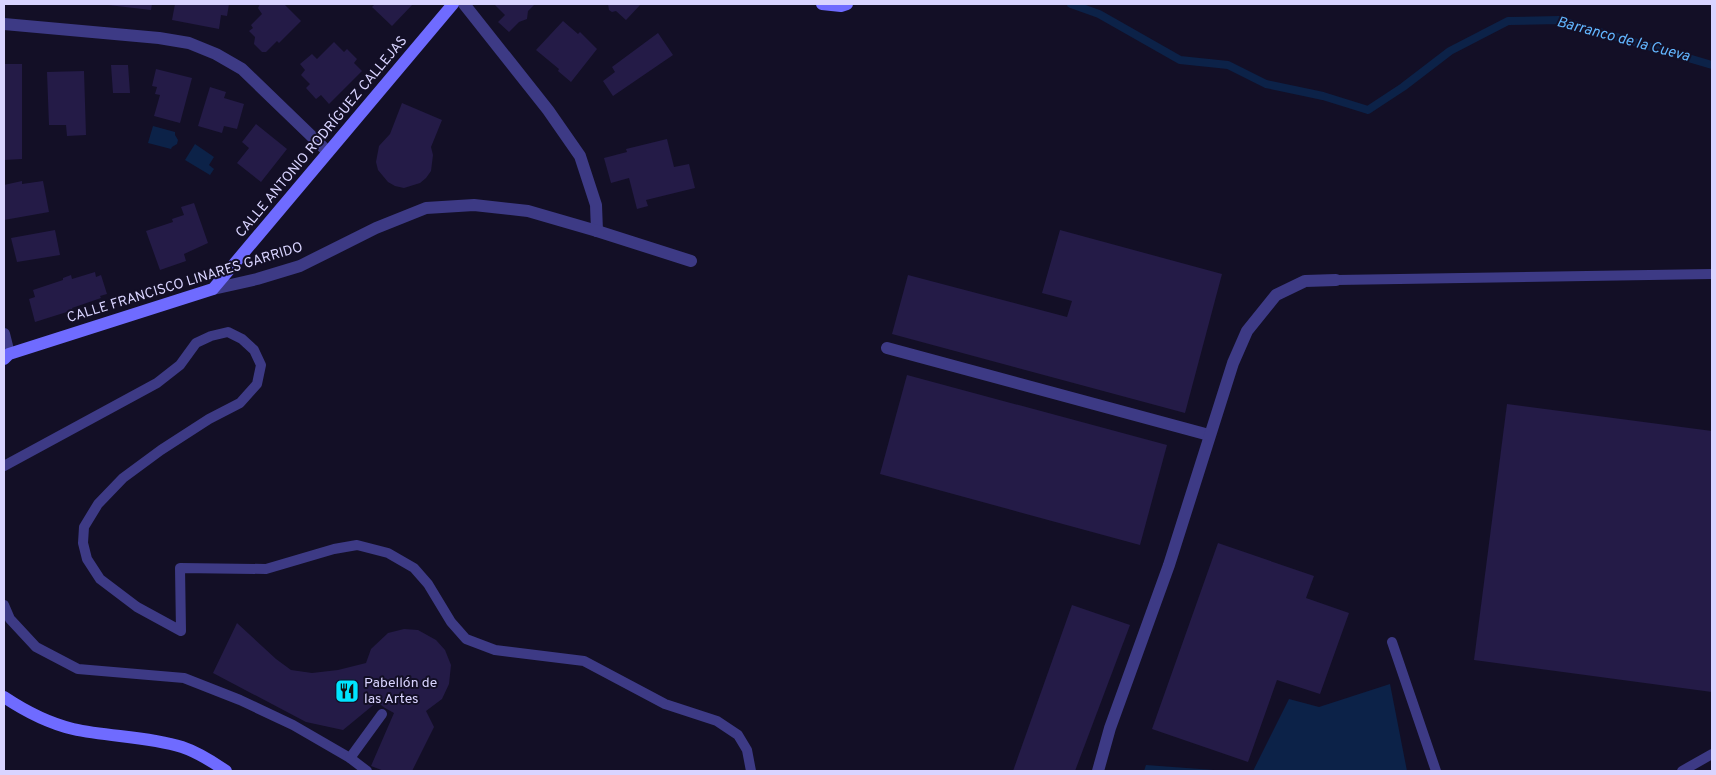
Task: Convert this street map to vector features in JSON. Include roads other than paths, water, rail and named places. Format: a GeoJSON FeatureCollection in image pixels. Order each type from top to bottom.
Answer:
{"type":"FeatureCollection","features":[{"type":"Feature","properties":{"kind":"street","name":"CALLE ANTONIO RODRÍGUEZ CALLEJAS"},"geometry":{"type":"LineString","coordinates":[[213,289],[454,4]]}},
{"type":"Feature","properties":{"kind":"street"},"geometry":{"type":"LineString","coordinates":[[464,4],[548,110],[580,156],[596,205],[597,231]]}},
{"type":"Feature","properties":{"kind":"street"},"geometry":{"type":"LineString","coordinates":[[822,4],[841,6],[847,4]]}},
{"type":"Feature","properties":{"kind":"street"},"geometry":{"type":"LineString","coordinates":[[4,24],[159,38],[189,43],[216,54],[242,69],[328,152]]}},
{"type":"Feature","properties":{"kind":"street","name":"CALLE FRANCISCO LINARES GARRIDO"},"geometry":{"type":"LineString","coordinates":[[6,356],[213,289],[300,266],[376,228],[426,208],[474,205],[528,211],[691,261]]}},
{"type":"Feature","properties":{"kind":"street"},"geometry":{"type":"LineString","coordinates":[[1098,771],[1110,728],[1169,565],[1233,363],[1247,332],[1276,295],[1305,280],[1336,280]]}},
{"type":"Feature","properties":{"kind":"street"},"geometry":{"type":"LineString","coordinates":[[4,334],[6,356]]}},
{"type":"Feature","properties":{"kind":"street"},"geometry":{"type":"LineString","coordinates":[[887,348],[1209,435]]}},
{"type":"Feature","properties":{"kind":"street"},"geometry":{"type":"LineString","coordinates":[[4,697],[38,717],[72,729],[130,737],[183,748],[226,771]]}},
{"type":"Feature","properties":{"kind":"lane"},"geometry":{"type":"LineString","coordinates":[[1336,280],[1712,274]]}},
{"type":"Feature","properties":{"kind":"lane"},"geometry":{"type":"LineString","coordinates":[[4,466],[157,383],[180,365],[196,343],[211,336],[228,332],[242,339],[254,350],[260,365],[257,384],[240,403],[209,419],[161,450],[124,478],[98,504],[84,527],[83,543],[88,559],[100,579],[137,608],[181,631],[180,568],[266,569],[334,549],[357,545],[388,553],[414,568],[428,584],[450,622],[466,640],[495,650],[584,661],[665,704],[717,721],[738,735],[747,750],[751,771]]}},
{"type":"Feature","properties":{"kind":"lane"},"geometry":{"type":"LineString","coordinates":[[4,605],[10,619],[36,647],[78,669],[184,678],[293,725],[350,758],[367,771]]}},
{"type":"Feature","properties":{"kind":"lane"},"geometry":{"type":"LineString","coordinates":[[1392,642],[1436,771]]}},
{"type":"Feature","properties":{"kind":"lane"},"geometry":{"type":"LineString","coordinates":[[350,758],[382,714]]}},
{"type":"Feature","properties":{"kind":"lane"},"geometry":{"type":"LineString","coordinates":[[1682,771],[1712,754]]}},
{"type":"Feature","properties":{"kind":"water"},"geometry":{"type":"Polygon","coordinates":[[[153,126],[175,132],[178,140],[177,144],[171,149],[148,143],[153,126]]]}},
{"type":"Feature","properties":{"kind":"water"},"geometry":{"type":"Polygon","coordinates":[[[195,144],[214,157],[209,165],[214,169],[210,175],[185,160],[195,144]]]}},
{"type":"Feature","properties":{"kind":"water"},"geometry":{"type":"Polygon","coordinates":[[[1390,684],[1407,771],[1253,771],[1289,699],[1319,707],[1390,684]]]}},
{"type":"Feature","properties":{"kind":"water"},"geometry":{"type":"Polygon","coordinates":[[[1146,765],[1227,771],[1144,771],[1146,765]]]}},
{"type":"Feature","properties":{"kind":"waterway","name":"Barranco de la Cueva"},"geometry":{"type":"LineString","coordinates":[[1071,4],[1099,14],[1180,60],[1228,65],[1266,84],[1323,96],[1368,110],[1403,87],[1450,51],[1508,21],[1559,20],[1712,65]]}},
{"type":"Feature","properties":{"kind":"place","name":"Pabellón de las Artes"},"geometry":{"type":"Point","coordinates":[347,691]}}]}
